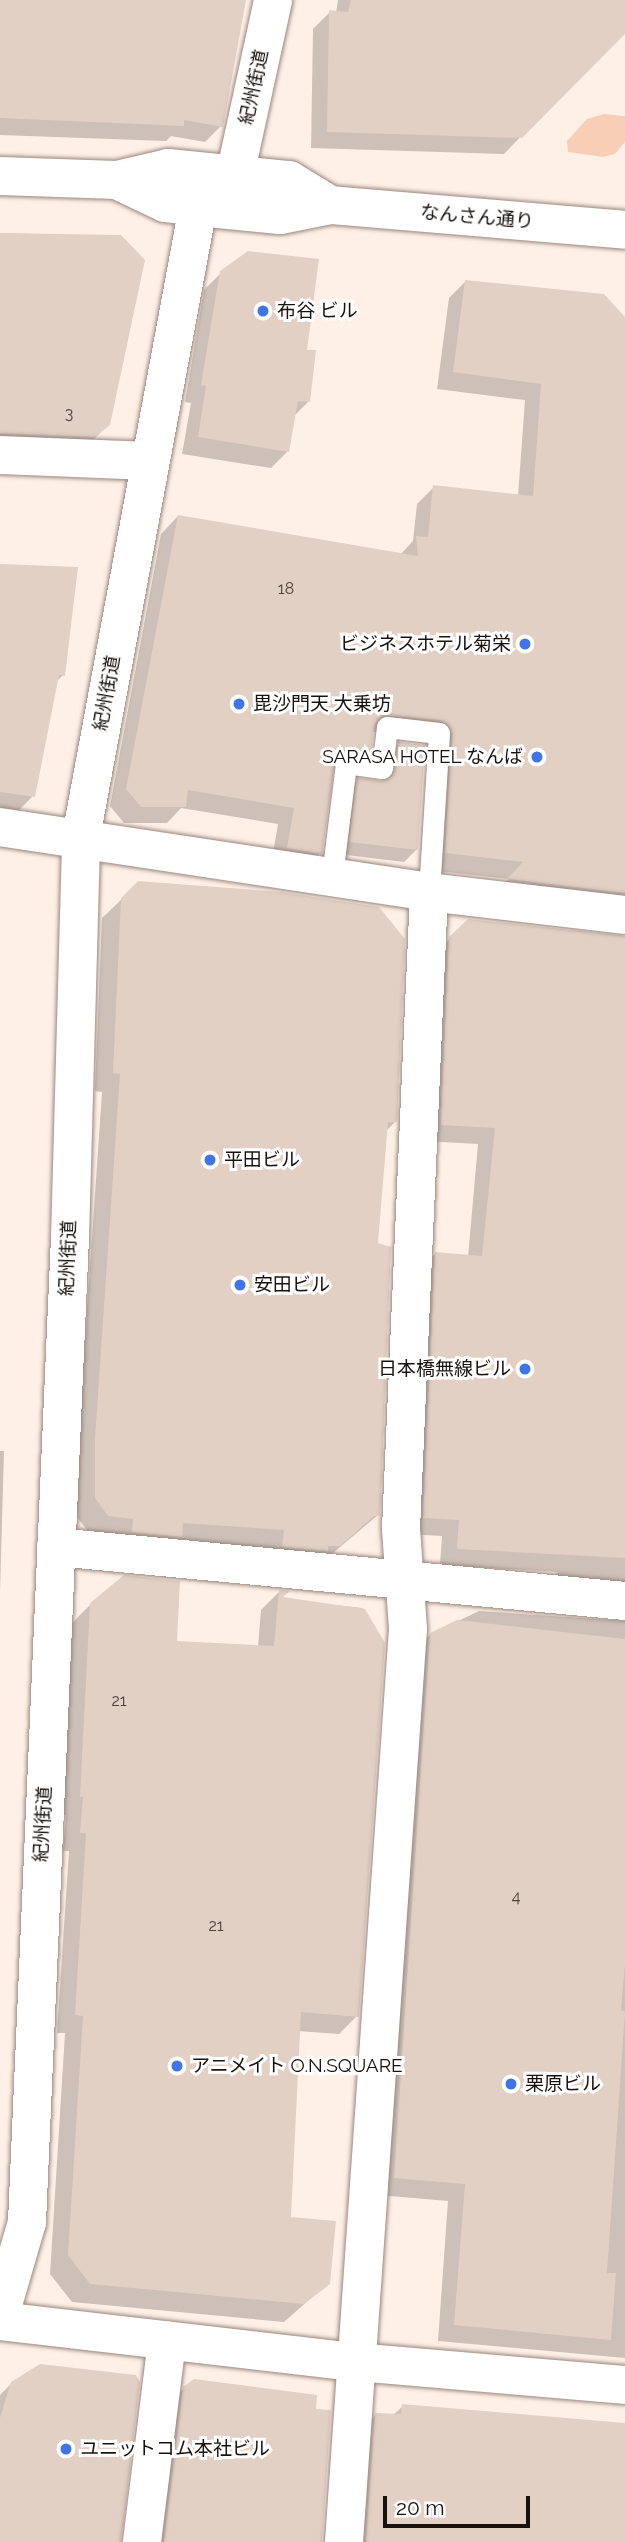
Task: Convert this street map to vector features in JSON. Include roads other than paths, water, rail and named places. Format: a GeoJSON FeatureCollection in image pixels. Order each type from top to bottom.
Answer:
{"type":"FeatureCollection","features":[{"type":"Feature","properties":{"kind":"street","name":"紀州街道"},"geometry":{"type":"LineString","coordinates":[[236,175],[273,0]]}},
{"type":"Feature","properties":{"kind":"street","name":"なんさん通り"},"geometry":{"type":"LineString","coordinates":[[0,176],[117,180],[168,168],[289,180],[330,205]]}},
{"type":"Feature","properties":{"kind":"street","name":"なんさん通り"},"geometry":{"type":"LineString","coordinates":[[117,180],[165,203],[198,207],[280,215],[330,205],[625,230]]}},
{"type":"Feature","properties":{"kind":"street","name":"紀州街道"},"geometry":{"type":"LineString","coordinates":[[0,2315],[26,2222],[16,2090],[56,1547],[81,837],[198,207]]}},
{"type":"Feature","properties":{"kind":"street"},"geometry":{"type":"LineString","coordinates":[[0,455],[149,461]]}},
{"type":"Feature","properties":{"kind":"street"},"geometry":{"type":"LineString","coordinates":[[0,827],[81,837],[429,892],[625,915]]}},
{"type":"Feature","properties":{"kind":"street"},"geometry":{"type":"LineString","coordinates":[[344,2542],[408,1629],[401,1530],[429,892]]}},
{"type":"Feature","properties":{"kind":"street"},"geometry":{"type":"LineString","coordinates":[[56,1547],[625,1601]]}},
{"type":"Feature","properties":{"kind":"street"},"geometry":{"type":"LineString","coordinates":[[0,2321],[356,2362],[625,2385]]}},
{"type":"Feature","properties":{"kind":"street"},"geometry":{"type":"LineString","coordinates":[[142,2542],[167,2341]]}},
{"type":"Feature","properties":{"kind":"lane"},"geometry":{"type":"LineString","coordinates":[[332,876],[346,763],[382,768],[387,727],[439,733],[429,892]]}},
{"type":"Feature","properties":{"kind":"place","name":"布谷 ビル"},"geometry":{"type":"Point","coordinates":[263,311]}},
{"type":"Feature","properties":{"kind":"place","name":"ビジネスホテル菊栄"},"geometry":{"type":"Point","coordinates":[525,644]}},
{"type":"Feature","properties":{"kind":"place","name":"毘沙門天 大乗坊"},"geometry":{"type":"Point","coordinates":[239,704]}},
{"type":"Feature","properties":{"kind":"place","name":"SARASA HOTEL なんば"},"geometry":{"type":"Point","coordinates":[537,757]}},
{"type":"Feature","properties":{"kind":"place","name":"平田ビル"},"geometry":{"type":"Point","coordinates":[210,1160]}},
{"type":"Feature","properties":{"kind":"place","name":"安田ビル"},"geometry":{"type":"Point","coordinates":[240,1285]}},
{"type":"Feature","properties":{"kind":"place","name":"日本橋無線ビル"},"geometry":{"type":"Point","coordinates":[525,1369]}},
{"type":"Feature","properties":{"kind":"place","name":"アニメイト O.N.SQUARE"},"geometry":{"type":"Point","coordinates":[177,2066]}},
{"type":"Feature","properties":{"kind":"place","name":"栗原ビル"},"geometry":{"type":"Point","coordinates":[511,2084]}},
{"type":"Feature","properties":{"kind":"place","name":"ユニットコム本社ビル"},"geometry":{"type":"Point","coordinates":[66,2449]}}]}
